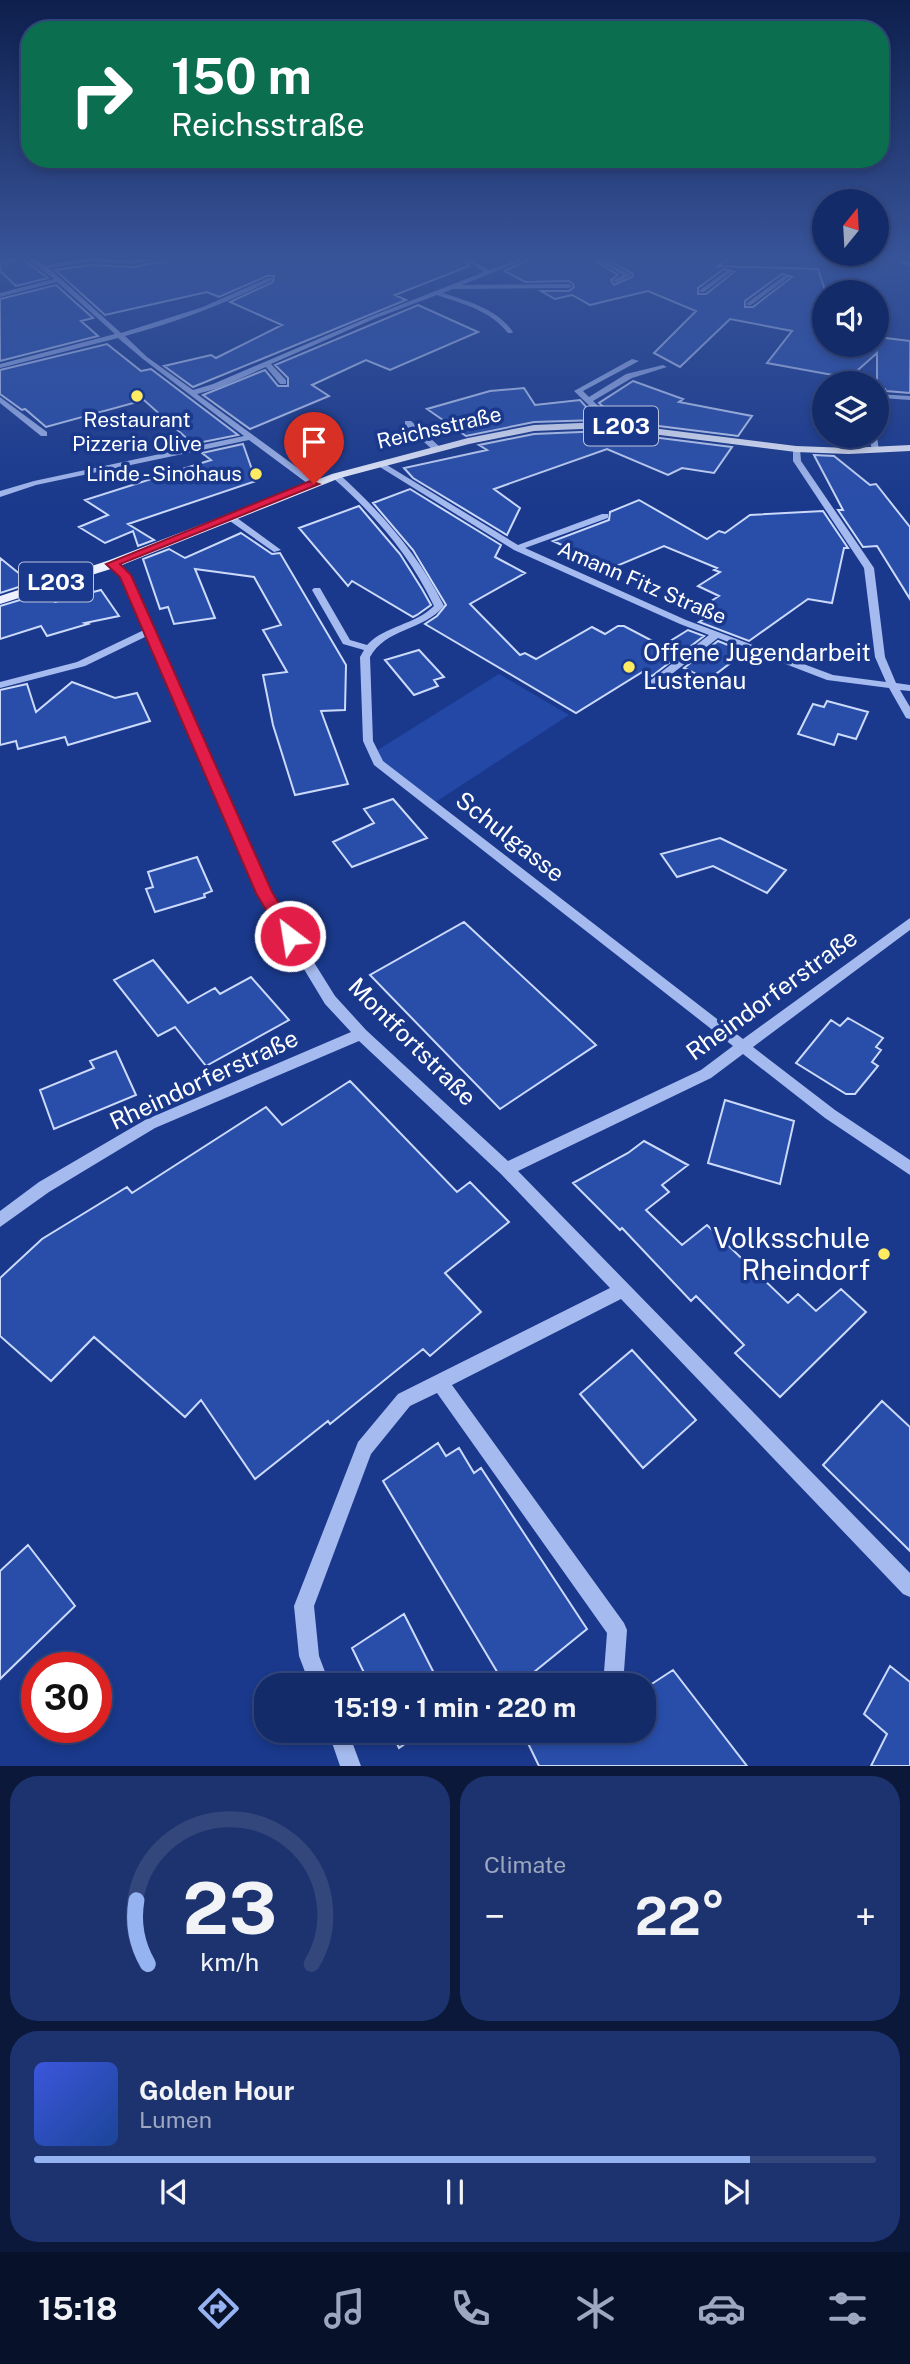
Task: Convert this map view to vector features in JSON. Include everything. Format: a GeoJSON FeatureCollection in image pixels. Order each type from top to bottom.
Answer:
{"type":"FeatureCollection","features":[{"type":"Feature","properties":{"kind":"main road","name":"Reichsstraße"},"geometry":{"type":"LineString","coordinates":[[0,600],[112,564],[336,476],[437,449],[534,428],[604,425],[796,449],[876,450],[910,447]]}},
{"type":"Feature","properties":{"kind":"street"},"geometry":{"type":"LineString","coordinates":[[0,366],[104,340]]}},
{"type":"Feature","properties":{"kind":"street"},"geometry":{"type":"LineString","coordinates":[[127,340],[145,358],[314,484]]}},
{"type":"Feature","properties":{"kind":"street"},"geometry":{"type":"LineString","coordinates":[[191,393],[216,386],[322,340]]}},
{"type":"Feature","properties":{"kind":"street"},"geometry":{"type":"LineString","coordinates":[[604,425],[605,416],[578,391],[635,361]]}},
{"type":"Feature","properties":{"kind":"street"},"geometry":{"type":"LineString","coordinates":[[267,364],[283,382]]}},
{"type":"Feature","properties":{"kind":"street"},"geometry":{"type":"LineString","coordinates":[[590,400],[629,376],[663,367]]}},
{"type":"Feature","properties":{"kind":"street"},"geometry":{"type":"LineString","coordinates":[[889,397],[910,398]]}},
{"type":"Feature","properties":{"kind":"street"},"geometry":{"type":"LineString","coordinates":[[0,399],[44,434]]}},
{"type":"Feature","properties":{"kind":"street"},"geometry":{"type":"LineString","coordinates":[[408,423],[437,449]]}},
{"type":"Feature","properties":{"kind":"street"},"geometry":{"type":"LineString","coordinates":[[0,495],[34,482],[250,437]]}},
{"type":"Feature","properties":{"kind":"street"},"geometry":{"type":"LineString","coordinates":[[796,449],[797,461],[869,568],[880,657],[910,716]]}},
{"type":"Feature","properties":{"kind":"street","name":"Amann Fitz Straße"},"geometry":{"type":"LineString","coordinates":[[379,464],[517,548],[716,635],[831,678],[910,688]]}},
{"type":"Feature","properties":{"kind":"street"},"geometry":{"type":"LineString","coordinates":[[317,590],[346,642],[368,648],[380,636],[432,616],[439,606],[429,583],[391,527],[336,476]]}},
{"type":"Feature","properties":{"kind":"street"},"geometry":{"type":"LineString","coordinates":[[517,548],[605,516]]}},
{"type":"Feature","properties":{"kind":"street"},"geometry":{"type":"LineString","coordinates":[[230,517],[277,550]]}},
{"type":"Feature","properties":{"kind":"street","name":"Montfortstraße"},"geometry":{"type":"LineString","coordinates":[[112,564],[125,575],[264,893],[330,1000],[361,1034],[506,1169],[910,1587]]}},
{"type":"Feature","properties":{"kind":"street"},"geometry":{"type":"LineString","coordinates":[[0,685],[81,664],[149,631]]}},
{"type":"Feature","properties":{"kind":"street"},"geometry":{"type":"LineString","coordinates":[[655,682],[716,635]]}},
{"type":"Feature","properties":{"kind":"street","name":"Schulgasse"},"geometry":{"type":"LineString","coordinates":[[368,648],[365,657],[368,741],[378,764],[830,1114],[910,1168]]}},
{"type":"Feature","properties":{"kind":"street","name":"Rheindorferstraße"},"geometry":{"type":"LineString","coordinates":[[506,1169],[706,1074],[910,923]]}},
{"type":"Feature","properties":{"kind":"street","name":"Rheindorferstraße"},"geometry":{"type":"LineString","coordinates":[[0,1220],[44,1187],[150,1124],[361,1034]]}},
{"type":"Feature","properties":{"kind":"street"},"geometry":{"type":"LineString","coordinates":[[315,1673],[309,1656],[304,1606],[364,1448],[404,1400],[623,1290]]}},
{"type":"Feature","properties":{"kind":"street"},"geometry":{"type":"LineString","coordinates":[[439,1381],[617,1630],[614,1673]]}},
{"type":"Feature","properties":{"kind":"street"},"geometry":{"type":"LineString","coordinates":[[342,1743],[351,1766]]}},
{"type":"Feature","properties":{"kind":"shaded area"},"geometry":{"type":"Polygon","coordinates":[[[499,674],[569,715],[431,805],[373,753],[499,674]]]}},
{"type":"Feature","properties":{"kind":"building"},"geometry":{"type":"Polygon","coordinates":[[[0,340],[81,340],[0,361],[0,340]]]}},
{"type":"Feature","properties":{"kind":"building"},"geometry":{"type":"Polygon","coordinates":[[[251,340],[307,340],[193,387],[164,366],[211,355],[216,358],[251,340]]]}},
{"type":"Feature","properties":{"kind":"building"},"geometry":{"type":"Polygon","coordinates":[[[334,340],[459,340],[390,370],[366,360],[312,385],[329,396],[250,429],[203,395],[265,370],[278,386],[288,386],[288,378],[275,365],[334,340]]]}},
{"type":"Feature","properties":{"kind":"building"},"geometry":{"type":"Polygon","coordinates":[[[667,340],[708,340],[680,367],[654,353],[667,340]]]}},
{"type":"Feature","properties":{"kind":"building"},"geometry":{"type":"Polygon","coordinates":[[[785,340],[812,340],[812,357],[873,357],[857,371],[812,371],[767,363],[785,340]]]}},
{"type":"Feature","properties":{"kind":"building"},"geometry":{"type":"Polygon","coordinates":[[[889,340],[910,341],[910,393],[889,391],[889,371],[877,371],[877,357],[889,357],[889,340]]]}},
{"type":"Feature","properties":{"kind":"building"},"geometry":{"type":"Polygon","coordinates":[[[107,344],[141,371],[151,369],[238,435],[193,444],[144,400],[46,427],[25,409],[22,410],[0,394],[0,370],[107,344]]]}},
{"type":"Feature","properties":{"kind":"building"},"geometry":{"type":"Polygon","coordinates":[[[633,381],[683,399],[679,402],[752,416],[738,436],[611,420],[611,414],[599,403],[633,381]]]}},
{"type":"Feature","properties":{"kind":"building"},"geometry":{"type":"Polygon","coordinates":[[[524,388],[535,405],[580,400],[598,420],[534,422],[466,436],[427,409],[490,391],[524,388]]]}},
{"type":"Feature","properties":{"kind":"building"},"geometry":{"type":"Polygon","coordinates":[[[604,431],[732,447],[714,473],[682,468],[668,475],[607,449],[494,489],[520,508],[507,535],[413,478],[404,468],[487,450],[479,445],[534,434],[604,431]]]}},
{"type":"Feature","properties":{"kind":"building"},"geometry":{"type":"Polygon","coordinates":[[[243,444],[256,481],[128,524],[154,540],[138,546],[133,531],[105,543],[79,527],[108,515],[85,500],[211,460],[202,453],[243,444]]]}},
{"type":"Feature","properties":{"kind":"building"},"geometry":{"type":"Polygon","coordinates":[[[814,455],[834,456],[870,485],[876,484],[910,527],[910,599],[877,546],[863,547],[838,510],[843,510],[814,455]]]}},
{"type":"Feature","properties":{"kind":"building"},"geometry":{"type":"Polygon","coordinates":[[[410,489],[501,545],[495,557],[525,573],[470,604],[520,655],[525,653],[536,659],[592,627],[605,634],[618,626],[624,626],[662,646],[688,630],[704,636],[652,676],[644,671],[576,713],[425,624],[437,616],[446,605],[413,550],[373,503],[410,489]]]}},
{"type":"Feature","properties":{"kind":"building"},"geometry":{"type":"Polygon","coordinates":[[[639,500],[707,539],[719,531],[725,533],[750,515],[823,511],[848,548],[844,548],[832,603],[808,599],[749,641],[699,622],[711,615],[699,609],[719,596],[698,586],[720,572],[714,570],[717,568],[664,546],[612,568],[553,541],[609,520],[610,512],[639,500]]]}},
{"type":"Feature","properties":{"kind":"building"},"geometry":{"type":"Polygon","coordinates":[[[359,506],[400,554],[431,605],[417,615],[413,617],[352,581],[348,586],[299,528],[359,506]]]}},
{"type":"Feature","properties":{"kind":"building"},"geometry":{"type":"Polygon","coordinates":[[[241,533],[272,554],[280,553],[346,665],[345,710],[321,711],[348,784],[295,795],[273,725],[263,675],[287,672],[263,630],[281,625],[254,577],[195,569],[215,618],[174,624],[168,607],[160,609],[143,559],[169,549],[185,558],[241,533]]]}},
{"type":"Feature","properties":{"kind":"building"},"geometry":{"type":"Polygon","coordinates":[[[0,558],[31,583],[0,593],[0,558]]]}},
{"type":"Feature","properties":{"kind":"building"},"geometry":{"type":"Polygon","coordinates":[[[101,590],[119,616],[85,623],[88,624],[47,636],[41,626],[0,639],[0,606],[43,593],[55,602],[101,590]]]}},
{"type":"Feature","properties":{"kind":"building"},"geometry":{"type":"Polygon","coordinates":[[[718,641],[738,649],[726,657],[733,661],[708,680],[684,668],[718,641]]]}},
{"type":"Feature","properties":{"kind":"building"},"geometry":{"type":"Polygon","coordinates":[[[419,650],[444,677],[434,680],[438,686],[414,695],[385,660],[419,650]]]}},
{"type":"Feature","properties":{"kind":"building"},"geometry":{"type":"Polygon","coordinates":[[[72,682],[115,698],[137,693],[150,721],[68,745],[65,737],[18,749],[16,741],[0,745],[0,690],[27,684],[36,712],[72,682]]]}},
{"type":"Feature","properties":{"kind":"building"},"geometry":{"type":"Polygon","coordinates":[[[827,701],[868,712],[856,739],[838,734],[834,745],[798,734],[813,704],[824,707],[827,701]]]}},
{"type":"Feature","properties":{"kind":"building"},"geometry":{"type":"Polygon","coordinates":[[[393,799],[427,838],[352,867],[333,842],[374,823],[364,809],[393,799]]]}},
{"type":"Feature","properties":{"kind":"building"},"geometry":{"type":"Polygon","coordinates":[[[720,838],[786,870],[767,893],[713,866],[677,877],[661,854],[720,838]]]}},
{"type":"Feature","properties":{"kind":"building"},"geometry":{"type":"Polygon","coordinates":[[[197,857],[212,891],[204,894],[205,897],[155,912],[146,889],[153,887],[148,872],[197,857]]]}},
{"type":"Feature","properties":{"kind":"building"},"geometry":{"type":"Polygon","coordinates":[[[464,922],[596,1045],[500,1109],[370,975],[464,922]]]}},
{"type":"Feature","properties":{"kind":"building"},"geometry":{"type":"Polygon","coordinates":[[[153,960],[188,1003],[215,988],[220,994],[251,977],[289,1020],[206,1066],[175,1027],[158,1036],[114,980],[153,960]]]}},
{"type":"Feature","properties":{"kind":"building"},"geometry":{"type":"Polygon","coordinates":[[[848,1018],[883,1038],[876,1047],[881,1050],[872,1062],[878,1066],[855,1094],[846,1094],[796,1063],[831,1020],[840,1026],[848,1018]]]}},
{"type":"Feature","properties":{"kind":"building"},"geometry":{"type":"Polygon","coordinates":[[[116,1051],[136,1095],[54,1129],[40,1090],[94,1068],[90,1061],[116,1051]]]}},
{"type":"Feature","properties":{"kind":"building"},"geometry":{"type":"Polygon","coordinates":[[[350,1081],[457,1192],[470,1182],[509,1222],[445,1273],[481,1312],[430,1356],[423,1349],[330,1424],[328,1421],[255,1479],[201,1400],[185,1417],[94,1337],[51,1381],[0,1336],[0,1278],[42,1239],[127,1187],[132,1193],[266,1107],[282,1125],[350,1081]]]}},
{"type":"Feature","properties":{"kind":"building"},"geometry":{"type":"Polygon","coordinates":[[[725,1100],[794,1121],[780,1184],[708,1163],[725,1100]]]}},
{"type":"Feature","properties":{"kind":"building"},"geometry":{"type":"Polygon","coordinates":[[[644,1141],[688,1165],[662,1185],[669,1192],[646,1210],[682,1245],[707,1225],[788,1303],[798,1294],[816,1311],[841,1289],[866,1312],[780,1397],[735,1353],[744,1345],[696,1296],[691,1301],[622,1228],[620,1230],[573,1183],[628,1153],[644,1141]]]}},
{"type":"Feature","properties":{"kind":"building"},"geometry":{"type":"Polygon","coordinates":[[[632,1350],[696,1420],[643,1468],[580,1394],[632,1350]]]}},
{"type":"Feature","properties":{"kind":"building"},"geometry":{"type":"Polygon","coordinates":[[[882,1401],[910,1427],[910,1551],[823,1465],[882,1401]]]}},
{"type":"Feature","properties":{"kind":"building"},"geometry":{"type":"Polygon","coordinates":[[[438,1443],[446,1456],[459,1448],[474,1473],[481,1468],[587,1629],[533,1673],[498,1673],[383,1481],[438,1443]]]}},
{"type":"Feature","properties":{"kind":"building"},"geometry":{"type":"Polygon","coordinates":[[[28,1545],[75,1606],[28,1652],[21,1652],[21,1659],[0,1679],[0,1571],[28,1545]]]}},
{"type":"Feature","properties":{"kind":"building"},"geometry":{"type":"Polygon","coordinates":[[[404,1614],[434,1673],[364,1673],[352,1648],[404,1614]]]}},
{"type":"Feature","properties":{"kind":"building"},"geometry":{"type":"Polygon","coordinates":[[[890,1666],[910,1682],[910,1766],[871,1766],[887,1734],[864,1714],[890,1666]]]}},
{"type":"Feature","properties":{"kind":"building"},"geometry":{"type":"Polygon","coordinates":[[[673,1670],[747,1766],[539,1766],[528,1743],[656,1743],[656,1681],[673,1670]]]}},
{"type":"Feature","properties":{"kind":"place","name":"Restaurant Pizzeria Olive"},"geometry":{"type":"Point","coordinates":[137,396]}},
{"type":"Feature","properties":{"kind":"place","name":"Linde - Sinohaus"},"geometry":{"type":"Point","coordinates":[256,474]}},
{"type":"Feature","properties":{"kind":"place","name":"Offene Jugendarbeit Lustenau"},"geometry":{"type":"Point","coordinates":[629,667]}},
{"type":"Feature","properties":{"kind":"place","name":"Volksschule Rheindorf"},"geometry":{"type":"Point","coordinates":[884,1254]}},
{"type":"Feature","properties":{"kind":"route"},"geometry":{"type":"LineString","coordinates":[[290,936],[264,893],[125,575],[112,564],[314,484]]}}]}
